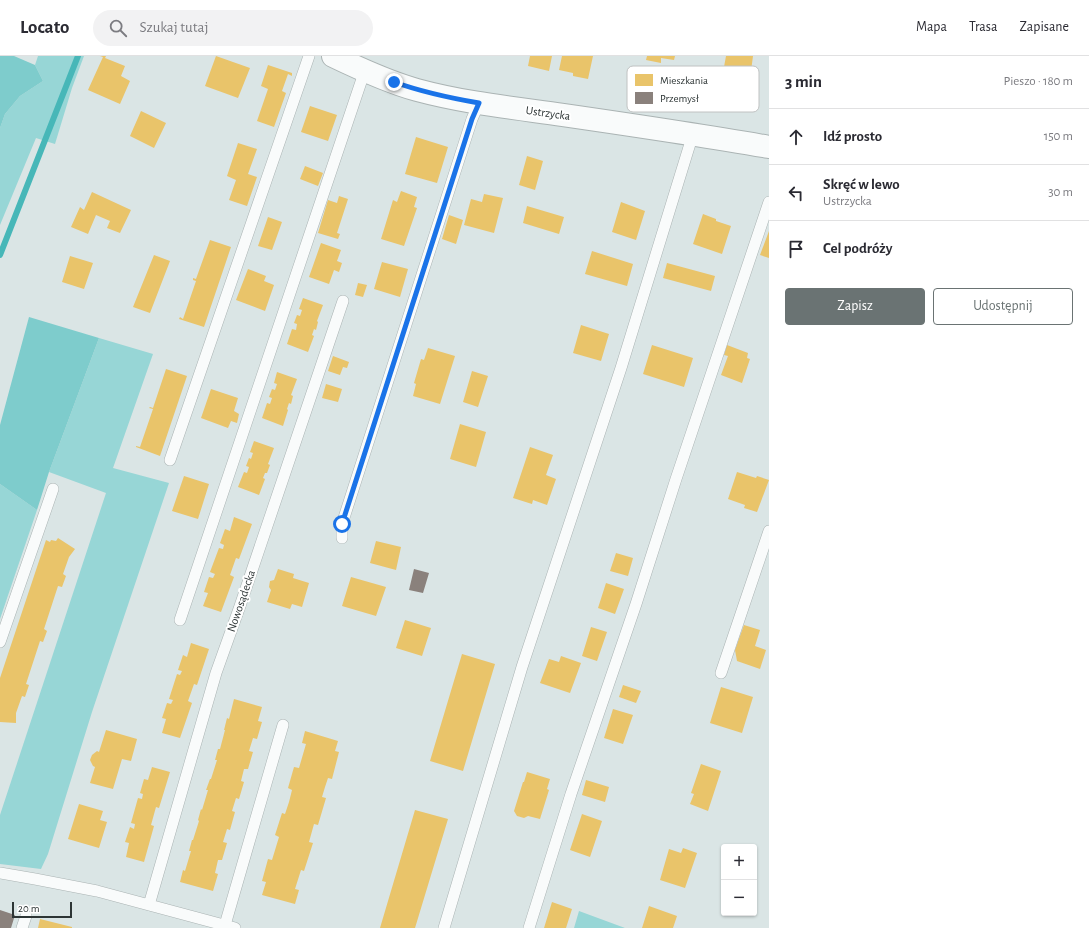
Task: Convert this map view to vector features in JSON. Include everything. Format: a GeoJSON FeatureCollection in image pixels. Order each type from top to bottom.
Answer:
{"type":"FeatureCollection","features":[{"type":"Feature","properties":{"kind":"street","name":"Ustrzycka"},"geometry":{"type":"LineString","coordinates":[[333,56],[364,70],[416,90],[444,96],[479,103],[693,134],[769,147]]}},
{"type":"Feature","properties":{"kind":"lane"},"geometry":{"type":"LineString","coordinates":[[170,460],[309,56]]}},
{"type":"Feature","properties":{"kind":"lane"},"geometry":{"type":"LineString","coordinates":[[180,620],[364,70]]}},
{"type":"Feature","properties":{"kind":"lane"},"geometry":{"type":"LineString","coordinates":[[342,538],[342,524],[470,126],[479,103]]}},
{"type":"Feature","properties":{"kind":"lane"},"geometry":{"type":"LineString","coordinates":[[444,928],[522,667],[621,368],[693,134]]}},
{"type":"Feature","properties":{"kind":"lane"},"geometry":{"type":"LineString","coordinates":[[529,928],[571,794],[636,604],[676,479],[769,202]]}},
{"type":"Feature","properties":{"kind":"lane","name":"Nowosądecka"},"geometry":{"type":"LineString","coordinates":[[149,905],[216,673],[243,598],[343,301]]}},
{"type":"Feature","properties":{"kind":"lane"},"geometry":{"type":"LineString","coordinates":[[0,642],[53,489]]}},
{"type":"Feature","properties":{"kind":"lane"},"geometry":{"type":"LineString","coordinates":[[721,673],[769,531]]}},
{"type":"Feature","properties":{"kind":"lane"},"geometry":{"type":"LineString","coordinates":[[0,873],[97,891],[230,927],[282,725]]}},
{"type":"Feature","properties":{"kind":"lane"},"geometry":{"type":"LineString","coordinates":[[22,928],[26,916]]}},
{"type":"Feature","properties":{"kind":"shaded area"},"geometry":{"type":"Polygon","coordinates":[[[0,56],[14,56],[35,65],[43,81],[20,96],[5,114],[0,128],[0,56]]]}},
{"type":"Feature","properties":{"kind":"shaded area"},"geometry":{"type":"Polygon","coordinates":[[[38,56],[84,56],[72,88],[55,144],[36,138],[0,225],[0,128],[5,114],[20,96],[43,81],[35,65],[38,56]]]}},
{"type":"Feature","properties":{"kind":"shaded area"},"geometry":{"type":"Polygon","coordinates":[[[29,317],[99,338],[49,472],[37,510],[0,484],[0,425],[29,317]]]}},
{"type":"Feature","properties":{"kind":"shaded area"},"geometry":{"type":"Polygon","coordinates":[[[99,338],[153,354],[113,468],[169,483],[92,712],[48,854],[41,869],[0,864],[0,815],[106,493],[49,472],[99,338]]]}},
{"type":"Feature","properties":{"kind":"shaded area"},"geometry":{"type":"Polygon","coordinates":[[[0,484],[37,510],[0,619],[0,484]]]}},
{"type":"Feature","properties":{"kind":"shaded area"},"geometry":{"type":"Polygon","coordinates":[[[579,911],[625,928],[574,928],[579,911]]]}},
{"type":"Feature","properties":{"kind":"building: Mieszkania"},"geometry":{"type":"Polygon","coordinates":[[[100,56],[106,56],[105,58],[125,66],[121,76],[130,81],[120,104],[88,90],[103,57],[100,56]]]}},
{"type":"Feature","properties":{"kind":"building: Mieszkania"},"geometry":{"type":"Polygon","coordinates":[[[216,56],[250,68],[238,98],[205,86],[216,56]]]}},
{"type":"Feature","properties":{"kind":"building: Mieszkania"},"geometry":{"type":"Polygon","coordinates":[[[530,56],[552,56],[549,71],[528,66],[530,56]]]}},
{"type":"Feature","properties":{"kind":"building: Mieszkania"},"geometry":{"type":"Polygon","coordinates":[[[562,56],[593,56],[588,79],[573,76],[573,73],[559,70],[562,56]]]}},
{"type":"Feature","properties":{"kind":"building: Mieszkania"},"geometry":{"type":"Polygon","coordinates":[[[647,56],[675,56],[674,60],[661,58],[661,63],[646,60],[647,56]]]}},
{"type":"Feature","properties":{"kind":"building: Mieszkania"},"geometry":{"type":"Polygon","coordinates":[[[726,56],[753,56],[752,66],[724,66],[726,56]]]}},
{"type":"Feature","properties":{"kind":"building: Mieszkania"},"geometry":{"type":"Polygon","coordinates":[[[268,65],[292,73],[292,76],[288,74],[282,91],[286,93],[274,127],[257,121],[268,89],[261,86],[268,65]]]}},
{"type":"Feature","properties":{"kind":"building: Mieszkania"},"geometry":{"type":"Polygon","coordinates":[[[310,106],[337,115],[328,141],[301,132],[310,106]]]}},
{"type":"Feature","properties":{"kind":"building: Mieszkania"},"geometry":{"type":"Polygon","coordinates":[[[141,111],[166,123],[154,148],[130,136],[141,111]]]}},
{"type":"Feature","properties":{"kind":"building: Mieszkania"},"geometry":{"type":"Polygon","coordinates":[[[416,137],[448,147],[437,183],[405,174],[416,137]]]}},
{"type":"Feature","properties":{"kind":"building: Mieszkania"},"geometry":{"type":"Polygon","coordinates":[[[238,143],[257,149],[248,174],[257,177],[247,206],[229,200],[236,180],[227,176],[238,143]]]}},
{"type":"Feature","properties":{"kind":"building: Mieszkania"},"geometry":{"type":"Polygon","coordinates":[[[527,156],[543,161],[535,190],[519,185],[527,156]]]}},
{"type":"Feature","properties":{"kind":"building: Mieszkania"},"geometry":{"type":"Polygon","coordinates":[[[305,166],[323,173],[318,186],[300,179],[305,166]]]}},
{"type":"Feature","properties":{"kind":"building: Mieszkania"},"geometry":{"type":"Polygon","coordinates":[[[401,191],[417,197],[414,207],[417,208],[404,246],[381,239],[393,200],[397,202],[401,191]]]}},
{"type":"Feature","properties":{"kind":"building: Mieszkania"},"geometry":{"type":"Polygon","coordinates":[[[92,192],[131,210],[120,233],[107,228],[110,221],[96,215],[88,234],[71,227],[80,207],[84,210],[92,192]]]}},
{"type":"Feature","properties":{"kind":"building: Mieszkania"},"geometry":{"type":"Polygon","coordinates":[[[484,194],[503,198],[494,233],[464,225],[471,199],[482,202],[484,194]]]}},
{"type":"Feature","properties":{"kind":"building: Mieszkania"},"geometry":{"type":"Polygon","coordinates":[[[339,196],[348,199],[337,233],[340,234],[338,239],[318,233],[328,200],[337,203],[339,196]]]}},
{"type":"Feature","properties":{"kind":"building: Mieszkania"},"geometry":{"type":"Polygon","coordinates":[[[621,202],[645,211],[636,240],[612,232],[621,202]]]}},
{"type":"Feature","properties":{"kind":"building: Mieszkania"},"geometry":{"type":"Polygon","coordinates":[[[527,206],[564,217],[559,234],[523,223],[527,206]]]}},
{"type":"Feature","properties":{"kind":"building: Mieszkania"},"geometry":{"type":"Polygon","coordinates":[[[703,214],[716,219],[716,221],[731,226],[722,254],[693,244],[703,214]]]}},
{"type":"Feature","properties":{"kind":"building: Mieszkania"},"geometry":{"type":"Polygon","coordinates":[[[449,215],[463,220],[456,244],[442,239],[449,215]]]}},
{"type":"Feature","properties":{"kind":"building: Mieszkania"},"geometry":{"type":"Polygon","coordinates":[[[268,217],[282,222],[272,250],[258,246],[268,217]]]}},
{"type":"Feature","properties":{"kind":"building: Mieszkania"},"geometry":{"type":"Polygon","coordinates":[[[769,231],[769,258],[760,255],[769,231]]]}},
{"type":"Feature","properties":{"kind":"building: Mieszkania"},"geometry":{"type":"Polygon","coordinates":[[[210,240],[231,247],[204,327],[179,319],[180,317],[183,319],[196,281],[193,280],[193,278],[196,279],[210,240]]]}},
{"type":"Feature","properties":{"kind":"building: Mieszkania"},"geometry":{"type":"Polygon","coordinates":[[[321,243],[341,250],[337,261],[342,263],[339,272],[334,270],[329,284],[309,277],[321,243]]]}},
{"type":"Feature","properties":{"kind":"building: Mieszkania"},"geometry":{"type":"Polygon","coordinates":[[[592,251],[633,264],[627,286],[585,274],[592,251]]]}},
{"type":"Feature","properties":{"kind":"building: Mieszkania"},"geometry":{"type":"Polygon","coordinates":[[[154,255],[170,261],[150,313],[133,307],[154,255]]]}},
{"type":"Feature","properties":{"kind":"building: Mieszkania"},"geometry":{"type":"Polygon","coordinates":[[[70,256],[93,263],[84,289],[62,282],[70,256]]]}},
{"type":"Feature","properties":{"kind":"building: Mieszkania"},"geometry":{"type":"Polygon","coordinates":[[[382,262],[408,269],[400,297],[374,289],[382,262]]]}},
{"type":"Feature","properties":{"kind":"building: Mieszkania"},"geometry":{"type":"Polygon","coordinates":[[[667,263],[715,276],[711,291],[663,278],[667,263]]]}},
{"type":"Feature","properties":{"kind":"building: Mieszkania"},"geometry":{"type":"Polygon","coordinates":[[[248,269],[266,276],[264,281],[274,285],[265,311],[236,300],[248,269]]]}},
{"type":"Feature","properties":{"kind":"building: Mieszkania"},"geometry":{"type":"Polygon","coordinates":[[[358,283],[367,285],[363,297],[355,295],[358,283]]]}},
{"type":"Feature","properties":{"kind":"building: Mieszkania"},"geometry":{"type":"Polygon","coordinates":[[[303,298],[323,305],[317,321],[316,330],[314,329],[312,335],[314,336],[308,352],[287,344],[292,329],[296,330],[297,324],[294,323],[297,315],[300,316],[302,310],[299,309],[303,298]]]}},
{"type":"Feature","properties":{"kind":"building: Mieszkania"},"geometry":{"type":"Polygon","coordinates":[[[581,325],[609,334],[601,361],[573,353],[581,325]]]}},
{"type":"Feature","properties":{"kind":"building: Mieszkania"},"geometry":{"type":"Polygon","coordinates":[[[652,345],[693,358],[684,387],[643,374],[652,345]]]}},
{"type":"Feature","properties":{"kind":"building: Mieszkania"},"geometry":{"type":"Polygon","coordinates":[[[727,345],[748,353],[747,358],[750,359],[742,383],[721,375],[728,356],[724,355],[727,345]]]}},
{"type":"Feature","properties":{"kind":"building: Mieszkania"},"geometry":{"type":"Polygon","coordinates":[[[428,348],[455,356],[440,404],[413,396],[416,384],[414,383],[421,359],[424,360],[428,348]]]}},
{"type":"Feature","properties":{"kind":"building: Mieszkania"},"geometry":{"type":"Polygon","coordinates":[[[333,356],[349,362],[347,368],[343,367],[340,375],[328,371],[333,356]]]}},
{"type":"Feature","properties":{"kind":"building: Mieszkania"},"geometry":{"type":"Polygon","coordinates":[[[166,369],[187,376],[160,456],[136,446],[140,447],[153,409],[149,408],[153,408],[166,369]]]}},
{"type":"Feature","properties":{"kind":"building: Mieszkania"},"geometry":{"type":"Polygon","coordinates":[[[472,371],[488,376],[478,407],[463,402],[472,371]]]}},
{"type":"Feature","properties":{"kind":"building: Mieszkania"},"geometry":{"type":"Polygon","coordinates":[[[277,372],[297,379],[291,395],[293,396],[291,404],[289,403],[283,426],[262,418],[267,403],[270,404],[272,398],[269,397],[272,389],[275,390],[277,384],[274,383],[277,372]]]}},
{"type":"Feature","properties":{"kind":"building: Mieszkania"},"geometry":{"type":"Polygon","coordinates":[[[326,384],[342,389],[338,402],[322,398],[326,384]]]}},
{"type":"Feature","properties":{"kind":"building: Mieszkania"},"geometry":{"type":"Polygon","coordinates":[[[211,389],[238,398],[234,411],[239,414],[237,423],[231,421],[228,428],[201,418],[211,389]]]}},
{"type":"Feature","properties":{"kind":"building: Mieszkania"},"geometry":{"type":"Polygon","coordinates":[[[460,424],[486,432],[476,467],[450,459],[460,424]]]}},
{"type":"Feature","properties":{"kind":"building: Mieszkania"},"geometry":{"type":"Polygon","coordinates":[[[254,441],[274,448],[268,464],[270,465],[263,478],[265,479],[259,495],[238,487],[244,472],[247,473],[249,467],[246,466],[253,453],[250,452],[254,441]]]}},
{"type":"Feature","properties":{"kind":"building: Mieszkania"},"geometry":{"type":"Polygon","coordinates":[[[530,447],[553,455],[546,475],[556,479],[547,505],[533,500],[532,504],[513,498],[530,447]]]}},
{"type":"Feature","properties":{"kind":"building: Mieszkania"},"geometry":{"type":"Polygon","coordinates":[[[737,472],[756,478],[757,476],[769,480],[757,512],[744,508],[745,505],[728,499],[737,472]]]}},
{"type":"Feature","properties":{"kind":"building: Mieszkania"},"geometry":{"type":"Polygon","coordinates":[[[184,476],[209,484],[198,519],[172,511],[184,476]]]}},
{"type":"Feature","properties":{"kind":"building: Mieszkania"},"geometry":{"type":"Polygon","coordinates":[[[234,517],[252,524],[239,559],[236,558],[230,575],[234,577],[221,612],[203,606],[208,593],[204,592],[209,577],[213,578],[215,574],[210,572],[219,548],[223,549],[224,545],[220,543],[225,529],[230,531],[234,517]]]}},
{"type":"Feature","properties":{"kind":"building: Mieszkania"},"geometry":{"type":"Polygon","coordinates":[[[58,538],[75,549],[69,557],[63,574],[66,576],[62,587],[58,586],[44,629],[47,631],[43,642],[40,641],[26,684],[29,685],[25,697],[22,696],[16,713],[16,723],[0,722],[0,678],[46,540],[50,542],[51,540],[56,541],[58,538]]]}},
{"type":"Feature","properties":{"kind":"building: Mieszkania"},"geometry":{"type":"Polygon","coordinates":[[[376,541],[401,547],[396,570],[370,563],[376,541]]]}},
{"type":"Feature","properties":{"kind":"building: Mieszkania"},"geometry":{"type":"Polygon","coordinates":[[[616,553],[633,558],[628,576],[610,571],[616,553]]]}},
{"type":"Feature","properties":{"kind":"building: Mieszkania"},"geometry":{"type":"Polygon","coordinates":[[[278,569],[294,574],[293,578],[309,583],[302,607],[292,604],[290,609],[267,602],[271,590],[269,587],[270,581],[274,580],[278,569]]]}},
{"type":"Feature","properties":{"kind":"building: Mieszkania"},"geometry":{"type":"Polygon","coordinates":[[[351,577],[386,587],[376,616],[342,606],[351,577]]]}},
{"type":"Feature","properties":{"kind":"building: Mieszkania"},"geometry":{"type":"Polygon","coordinates":[[[606,583],[624,589],[615,614],[598,608],[606,583]]]}},
{"type":"Feature","properties":{"kind":"building: Mieszkania"},"geometry":{"type":"Polygon","coordinates":[[[405,620],[431,628],[422,656],[396,648],[405,620]]]}},
{"type":"Feature","properties":{"kind":"building: Mieszkania"},"geometry":{"type":"Polygon","coordinates":[[[744,625],[760,630],[755,646],[766,650],[760,669],[737,661],[735,650],[744,625]]]}},
{"type":"Feature","properties":{"kind":"building: Mieszkania"},"geometry":{"type":"Polygon","coordinates":[[[591,627],[607,632],[597,661],[582,656],[591,627]]]}},
{"type":"Feature","properties":{"kind":"building: Mieszkania"},"geometry":{"type":"Polygon","coordinates":[[[191,643],[209,649],[197,685],[194,684],[188,701],[192,703],[180,738],[162,733],[166,719],[162,718],[167,703],[171,704],[173,700],[169,699],[177,674],[180,675],[182,671],[178,670],[183,655],[187,657],[191,643]]]}},
{"type":"Feature","properties":{"kind":"building: Mieszkania"},"geometry":{"type":"Polygon","coordinates":[[[462,654],[495,664],[463,771],[430,761],[462,654]]]}},
{"type":"Feature","properties":{"kind":"building: Mieszkania"},"geometry":{"type":"Polygon","coordinates":[[[561,656],[581,663],[570,693],[540,683],[549,659],[559,662],[561,656]]]}},
{"type":"Feature","properties":{"kind":"building: Mieszkania"},"geometry":{"type":"Polygon","coordinates":[[[623,685],[641,691],[636,703],[619,697],[623,685]]]}},
{"type":"Feature","properties":{"kind":"building: Mieszkania"},"geometry":{"type":"Polygon","coordinates":[[[721,687],[753,697],[742,733],[710,723],[721,687]]]}},
{"type":"Feature","properties":{"kind":"building: Mieszkania"},"geometry":{"type":"Polygon","coordinates":[[[234,699],[262,707],[258,721],[262,722],[257,739],[253,738],[249,751],[253,752],[248,769],[244,769],[241,781],[244,782],[239,799],[236,798],[232,811],[235,812],[230,830],[227,829],[223,842],[227,843],[222,860],[218,860],[215,873],[218,874],[213,891],[180,882],[191,851],[189,851],[208,790],[206,790],[217,760],[215,760],[218,749],[220,749],[227,718],[229,719],[234,699]]]}},
{"type":"Feature","properties":{"kind":"building: Mieszkania"},"geometry":{"type":"Polygon","coordinates":[[[613,709],[633,715],[623,744],[604,738],[613,709]]]}},
{"type":"Feature","properties":{"kind":"building: Mieszkania"},"geometry":{"type":"Polygon","coordinates":[[[106,730],[137,739],[131,761],[122,759],[113,789],[90,783],[95,767],[90,760],[92,755],[97,751],[99,752],[106,730]]]}},
{"type":"Feature","properties":{"kind":"building: Mieszkania"},"geometry":{"type":"Polygon","coordinates":[[[305,731],[338,741],[335,751],[339,752],[332,779],[328,778],[322,797],[326,798],[318,825],[314,824],[309,842],[313,843],[304,871],[301,870],[295,889],[299,890],[295,904],[262,895],[266,882],[262,881],[268,859],[272,860],[279,837],[275,835],[282,813],[285,814],[289,802],[292,790],[288,788],[294,767],[299,768],[306,744],[302,743],[305,731]]]}},
{"type":"Feature","properties":{"kind":"building: Mieszkania"},"geometry":{"type":"Polygon","coordinates":[[[701,764],[721,771],[708,811],[690,804],[694,794],[691,793],[701,764]]]}},
{"type":"Feature","properties":{"kind":"building: Mieszkania"},"geometry":{"type":"Polygon","coordinates":[[[152,767],[170,772],[159,808],[156,807],[151,825],[154,826],[144,862],[126,857],[129,843],[125,842],[130,827],[134,829],[135,824],[131,823],[138,798],[142,799],[143,794],[140,793],[144,779],[148,780],[152,767]]]}},
{"type":"Feature","properties":{"kind":"building: Mieszkania"},"geometry":{"type":"Polygon","coordinates":[[[527,772],[550,779],[547,789],[549,790],[540,819],[528,816],[524,818],[517,816],[514,811],[527,772]]]}},
{"type":"Feature","properties":{"kind":"building: Mieszkania"},"geometry":{"type":"Polygon","coordinates":[[[586,780],[609,787],[605,802],[582,795],[586,780]]]}},
{"type":"Feature","properties":{"kind":"building: Mieszkania"},"geometry":{"type":"Polygon","coordinates":[[[79,804],[103,811],[100,820],[107,822],[99,848],[68,839],[79,804]]]}},
{"type":"Feature","properties":{"kind":"building: Mieszkania"},"geometry":{"type":"Polygon","coordinates":[[[415,810],[448,819],[415,928],[380,928],[415,810]]]}},
{"type":"Feature","properties":{"kind":"building: Mieszkania"},"geometry":{"type":"Polygon","coordinates":[[[582,814],[602,821],[590,857],[570,850],[582,814]]]}},
{"type":"Feature","properties":{"kind":"building: Mieszkania"},"geometry":{"type":"Polygon","coordinates":[[[683,848],[697,853],[685,888],[660,880],[669,849],[681,853],[683,848]]]}},
{"type":"Feature","properties":{"kind":"building: Mieszkania"},"geometry":{"type":"Polygon","coordinates":[[[552,902],[572,909],[566,928],[544,928],[552,902]]]}},
{"type":"Feature","properties":{"kind":"building: Mieszkania"},"geometry":{"type":"Polygon","coordinates":[[[649,906],[677,916],[673,928],[642,928],[649,906]]]}},
{"type":"Feature","properties":{"kind":"building: Mieszkania"},"geometry":{"type":"Polygon","coordinates":[[[40,919],[72,927],[72,928],[38,928],[40,919]]]}},
{"type":"Feature","properties":{"kind":"building: Przemysł"},"geometry":{"type":"Polygon","coordinates":[[[414,569],[429,573],[423,593],[409,590],[414,569]]]}},
{"type":"Feature","properties":{"kind":"building: Przemysł"},"geometry":{"type":"Polygon","coordinates":[[[0,910],[15,915],[11,928],[0,928],[0,910]]]}},
{"type":"Feature","properties":{"kind":"waterway"},"geometry":{"type":"LineString","coordinates":[[0,255],[78,56]]}},
{"type":"Feature","properties":{"kind":"route"},"geometry":{"type":"LineString","coordinates":[[342,524],[472,119],[479,103],[416,90],[394,82]]}}]}
